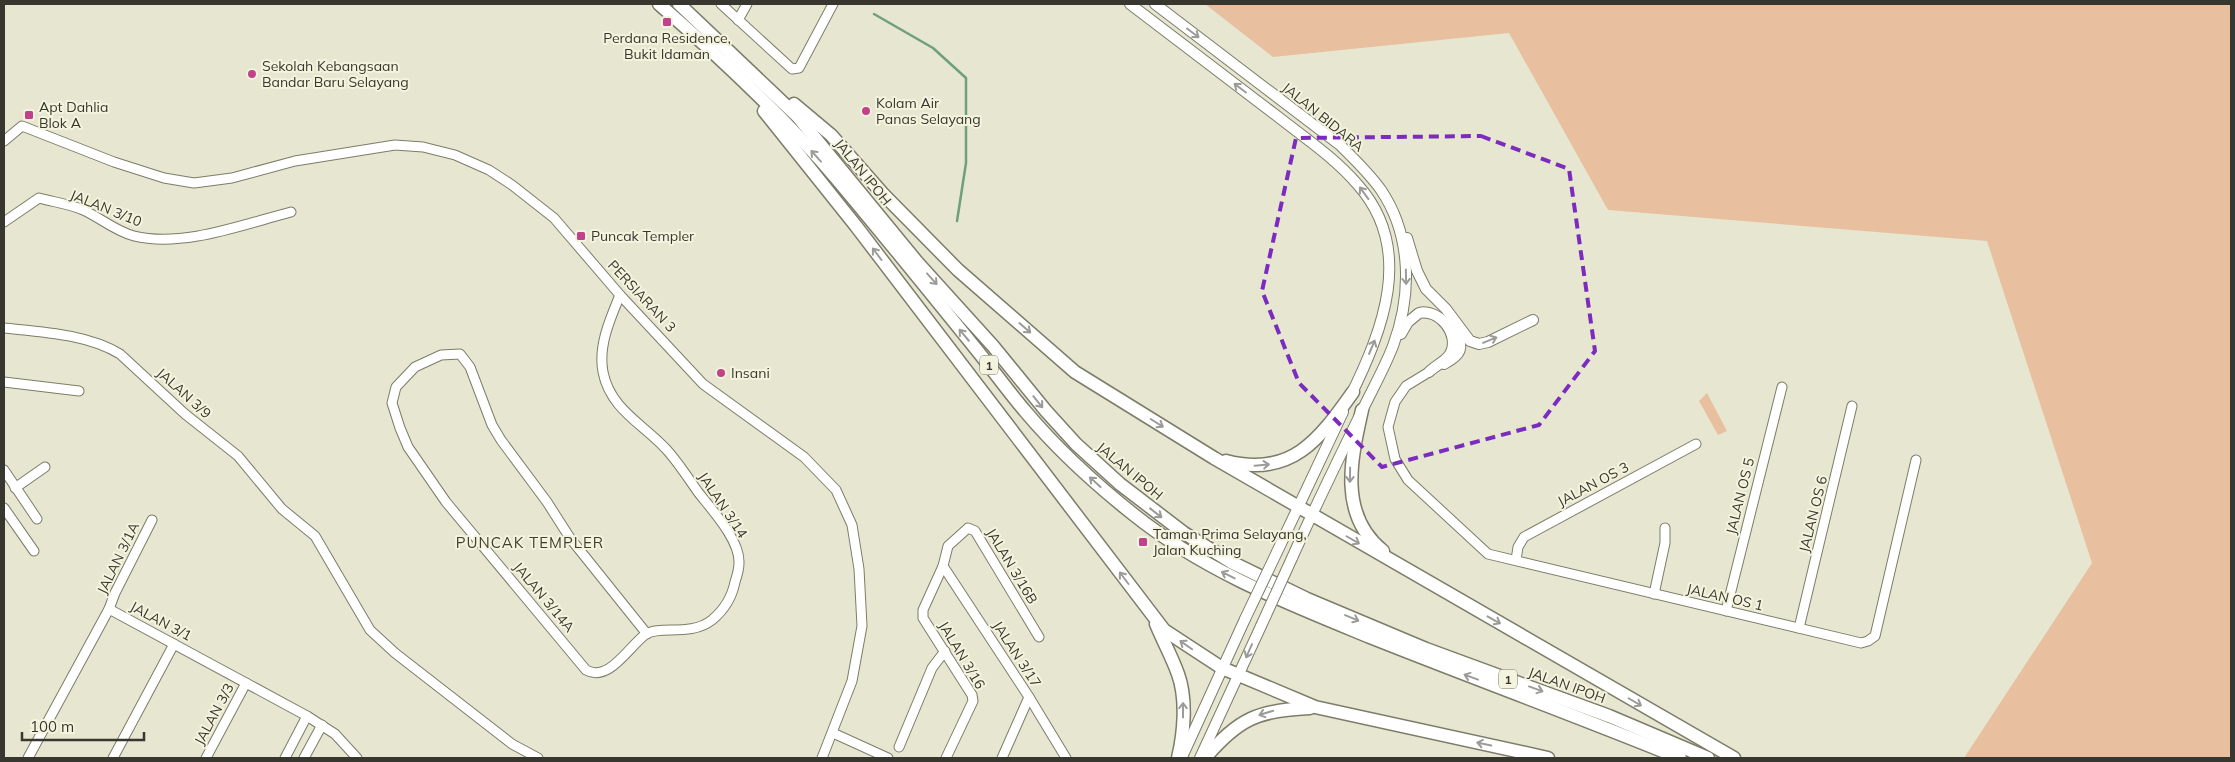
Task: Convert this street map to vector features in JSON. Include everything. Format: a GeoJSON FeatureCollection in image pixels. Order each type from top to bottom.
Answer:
{"type":"FeatureCollection","features":[{"type":"Feature","properties":{"kind":"highway","name":"JALAN IPOH"},"geometry":{"type":"LineString","coordinates":[[659,4],[724,60],[788,125],[835,178],[1025,412],[1067,456],[1135,516],[1164,537],[1217,570],[1264,594],[1456,671],[1603,726],[1680,758]]}},
{"type":"Feature","properties":{"kind":"highway","name":"JALAN IPOH"},"geometry":{"type":"LineString","coordinates":[[679,4],[764,82],[814,135],[916,262],[993,346],[1064,431],[1120,484],[1184,533],[1231,562],[1324,606],[1426,649],[1609,716],[1708,758]]}},
{"type":"Feature","properties":{"kind":"highway"},"geometry":{"type":"LineString","coordinates":[[724,60],[856,226],[1164,630],[1222,668],[1314,708],[1548,758]]}},
{"type":"Feature","properties":{"kind":"highway"},"geometry":{"type":"LineString","coordinates":[[764,82],[808,114],[831,135],[883,194],[958,270],[1076,372],[1214,458],[1425,582],[1508,627],[1734,758]]}},
{"type":"Feature","properties":{"kind":"highway"},"geometry":{"type":"LineString","coordinates":[[1214,458],[1254,466],[1274,464],[1290,458],[1305,449],[1326,430],[1353,392]]}},
{"type":"Feature","properties":{"kind":"highway"},"geometry":{"type":"LineString","coordinates":[[1362,410],[1351,467],[1352,501],[1358,521],[1377,546],[1425,582]]}},
{"type":"Feature","properties":{"kind":"highway"},"geometry":{"type":"LineString","coordinates":[[1153,617],[1178,674],[1182,692],[1182,743],[1180,758]]}},
{"type":"Feature","properties":{"kind":"highway"},"geometry":{"type":"LineString","coordinates":[[1205,758],[1215,746],[1245,721],[1270,711],[1314,708]]}},
{"type":"Feature","properties":{"kind":"main road","name":"JALAN BIDARA"},"geometry":{"type":"LineString","coordinates":[[1130,4],[1327,155],[1358,184],[1376,210],[1383,228],[1387,245],[1389,270],[1388,295],[1377,336],[1353,392],[1297,506],[1180,758]]}},
{"type":"Feature","properties":{"kind":"main road","name":"JALAN BIDARA"},"geometry":{"type":"LineString","coordinates":[[1155,4],[1340,145],[1381,190],[1398,225],[1404,245],[1406,287],[1404,309],[1392,348],[1311,515],[1200,758]]}},
{"type":"Feature","properties":{"kind":"main road"},"geometry":{"type":"LineString","coordinates":[[1340,145],[1370,168],[1389,192],[1398,210],[1421,280],[1466,338],[1479,344],[1488,342],[1533,320]]}},
{"type":"Feature","properties":{"kind":"main road"},"geometry":{"type":"LineString","coordinates":[[1382,371],[1408,322],[1419,313],[1427,312],[1444,321],[1453,342],[1449,355],[1429,372]]}},
{"type":"Feature","properties":{"kind":"main road"},"geometry":{"type":"LineString","coordinates":[[1429,372],[1456,358],[1460,352],[1460,338],[1454,322]]}},
{"type":"Feature","properties":{"kind":"street"},"geometry":{"type":"LineString","coordinates":[[721,4],[792,69],[796,70],[799,68],[833,4]]}},
{"type":"Feature","properties":{"kind":"street"},"geometry":{"type":"LineString","coordinates":[[738,20],[747,4]]}},
{"type":"Feature","properties":{"kind":"street","name":"PERSIARAN 3"},"geometry":{"type":"LineString","coordinates":[[4,141],[22,126],[114,162],[164,178],[194,183],[232,178],[295,161],[395,145],[423,147],[455,155],[489,170],[512,185],[554,218],[620,295],[703,384],[804,457],[836,490],[852,525],[860,569],[862,626],[852,681],[822,758]]}},
{"type":"Feature","properties":{"kind":"street","name":"JALAN 3/10"},"geometry":{"type":"LineString","coordinates":[[4,222],[39,198],[82,210],[109,226],[133,236],[158,240],[182,238],[222,230],[292,212]]}},
{"type":"Feature","properties":{"kind":"street","name":"JALAN 3/14"},"geometry":{"type":"LineString","coordinates":[[620,295],[603,341],[602,371],[610,392],[620,409],[666,449],[719,519],[737,550],[739,563],[734,588],[726,605],[711,620],[691,630],[647,634]]}},
{"type":"Feature","properties":{"kind":"street","name":"JALAN 3/9"},"geometry":{"type":"LineString","coordinates":[[4,328],[89,341],[111,348],[120,354],[185,414],[238,456],[282,509],[315,536],[370,630],[395,653],[505,738],[538,758]]}},
{"type":"Feature","properties":{"kind":"street","name":"JALAN 3/14A"},"geometry":{"type":"LineString","coordinates":[[460,354],[470,367],[492,425],[501,440],[547,502],[570,538],[647,634],[606,672],[592,673],[586,670],[446,502],[408,447],[392,403],[396,387],[415,367],[441,355],[460,354]]}},
{"type":"Feature","properties":{"kind":"street","name":"JALAN OS 1"},"geometry":{"type":"LineString","coordinates":[[1429,372],[1406,386],[1395,402],[1388,427],[1392,448],[1401,471],[1415,488],[1488,554],[1861,643],[1875,636],[1916,460]]}},
{"type":"Feature","properties":{"kind":"street"},"geometry":{"type":"LineString","coordinates":[[4,382],[78,391]]}},
{"type":"Feature","properties":{"kind":"street","name":"JALAN OS 5"},"geometry":{"type":"LineString","coordinates":[[1726,612],[1782,387]]}},
{"type":"Feature","properties":{"kind":"street","name":"JALAN OS 6"},"geometry":{"type":"LineString","coordinates":[[1799,628],[1852,406]]}},
{"type":"Feature","properties":{"kind":"street","name":"JALAN OS 3"},"geometry":{"type":"LineString","coordinates":[[1516,560],[1518,547],[1524,537],[1696,444]]}},
{"type":"Feature","properties":{"kind":"street"},"geometry":{"type":"LineString","coordinates":[[15,488],[45,467]]}},
{"type":"Feature","properties":{"kind":"street"},"geometry":{"type":"LineString","coordinates":[[4,470],[37,518]]}},
{"type":"Feature","properties":{"kind":"street"},"geometry":{"type":"LineString","coordinates":[[4,508],[34,551]]}},
{"type":"Feature","properties":{"kind":"street","name":"JALAN 3/1A"},"geometry":{"type":"LineString","coordinates":[[109,609],[115,593],[152,520]]}},
{"type":"Feature","properties":{"kind":"street","name":"JALAN 3/16B"},"geometry":{"type":"LineString","coordinates":[[943,566],[948,546],[968,528],[972,528],[1039,637]]}},
{"type":"Feature","properties":{"kind":"street"},"geometry":{"type":"LineString","coordinates":[[1654,594],[1665,543],[1665,528]]}},
{"type":"Feature","properties":{"kind":"street","name":"JALAN 3/16"},"geometry":{"type":"LineString","coordinates":[[943,566],[923,610],[923,618],[972,695],[973,701],[946,758]]}},
{"type":"Feature","properties":{"kind":"street","name":"JALAN 3/17"},"geometry":{"type":"LineString","coordinates":[[943,566],[1029,697],[1066,758]]}},
{"type":"Feature","properties":{"kind":"street","name":"JALAN 3/1"},"geometry":{"type":"LineString","coordinates":[[28,758],[109,609],[322,725],[335,734],[357,758]]}},
{"type":"Feature","properties":{"kind":"street"},"geometry":{"type":"LineString","coordinates":[[113,758],[174,644]]}},
{"type":"Feature","properties":{"kind":"street"},"geometry":{"type":"LineString","coordinates":[[899,748],[932,668],[945,651]]}},
{"type":"Feature","properties":{"kind":"street","name":"JALAN 3/3"},"geometry":{"type":"LineString","coordinates":[[206,758],[246,683]]}},
{"type":"Feature","properties":{"kind":"street"},"geometry":{"type":"LineString","coordinates":[[1002,758],[1029,697]]}},
{"type":"Feature","properties":{"kind":"street"},"geometry":{"type":"LineString","coordinates":[[284,758],[307,716]]}},
{"type":"Feature","properties":{"kind":"street"},"geometry":{"type":"LineString","coordinates":[[304,758],[322,725]]}},
{"type":"Feature","properties":{"kind":"street"},"geometry":{"type":"LineString","coordinates":[[833,733],[888,758]]}},
{"type":"Feature","properties":{"kind":"highlighted area"},"geometry":{"type":"Polygon","coordinates":[[[1481,136],[1569,169],[1595,351],[1539,425],[1382,467],[1299,383],[1262,291],[1296,138],[1481,136]]]}},
{"type":"Feature","properties":{"kind":"shaded area"},"geometry":{"type":"Polygon","coordinates":[[[1205,4],[2231,4],[2231,758],[1964,758],[2092,563],[1987,241],[1608,210],[1509,33],[1273,57],[1205,4]]]}},
{"type":"Feature","properties":{"kind":"shaded area"},"geometry":{"type":"Polygon","coordinates":[[[1707,393],[1727,431],[1718,435],[1699,401],[1707,393]]]}},
{"type":"Feature","properties":{"kind":"waterway"},"geometry":{"type":"LineString","coordinates":[[874,14],[933,48],[966,78],[966,163],[957,221]]}},
{"type":"Feature","properties":{"kind":"place","name":"Perdana Residence, Bukit Idaman"},"geometry":{"type":"Point","coordinates":[667,22]}},
{"type":"Feature","properties":{"kind":"place","name":"Sekolah Kebangsaan Bandar Baru Selayang"},"geometry":{"type":"Point","coordinates":[252,74]}},
{"type":"Feature","properties":{"kind":"place","name":"Kolam Air Panas Selayang"},"geometry":{"type":"Point","coordinates":[866,111]}},
{"type":"Feature","properties":{"kind":"place","name":"Apt Dahlia Blok A"},"geometry":{"type":"Point","coordinates":[29,115]}},
{"type":"Feature","properties":{"kind":"place","name":"Puncak Templer"},"geometry":{"type":"Point","coordinates":[581,236]}},
{"type":"Feature","properties":{"kind":"place","name":"Insani"},"geometry":{"type":"Point","coordinates":[721,373]}},
{"type":"Feature","properties":{"kind":"place","name":"Taman Prima Selayang, Jalan Kuching"},"geometry":{"type":"Point","coordinates":[1143,542]}},
{"type":"Feature","properties":{"kind":"district","name":"PUNCAK TEMPLER"},"geometry":{"type":"Point","coordinates":[530,542]}}]}
